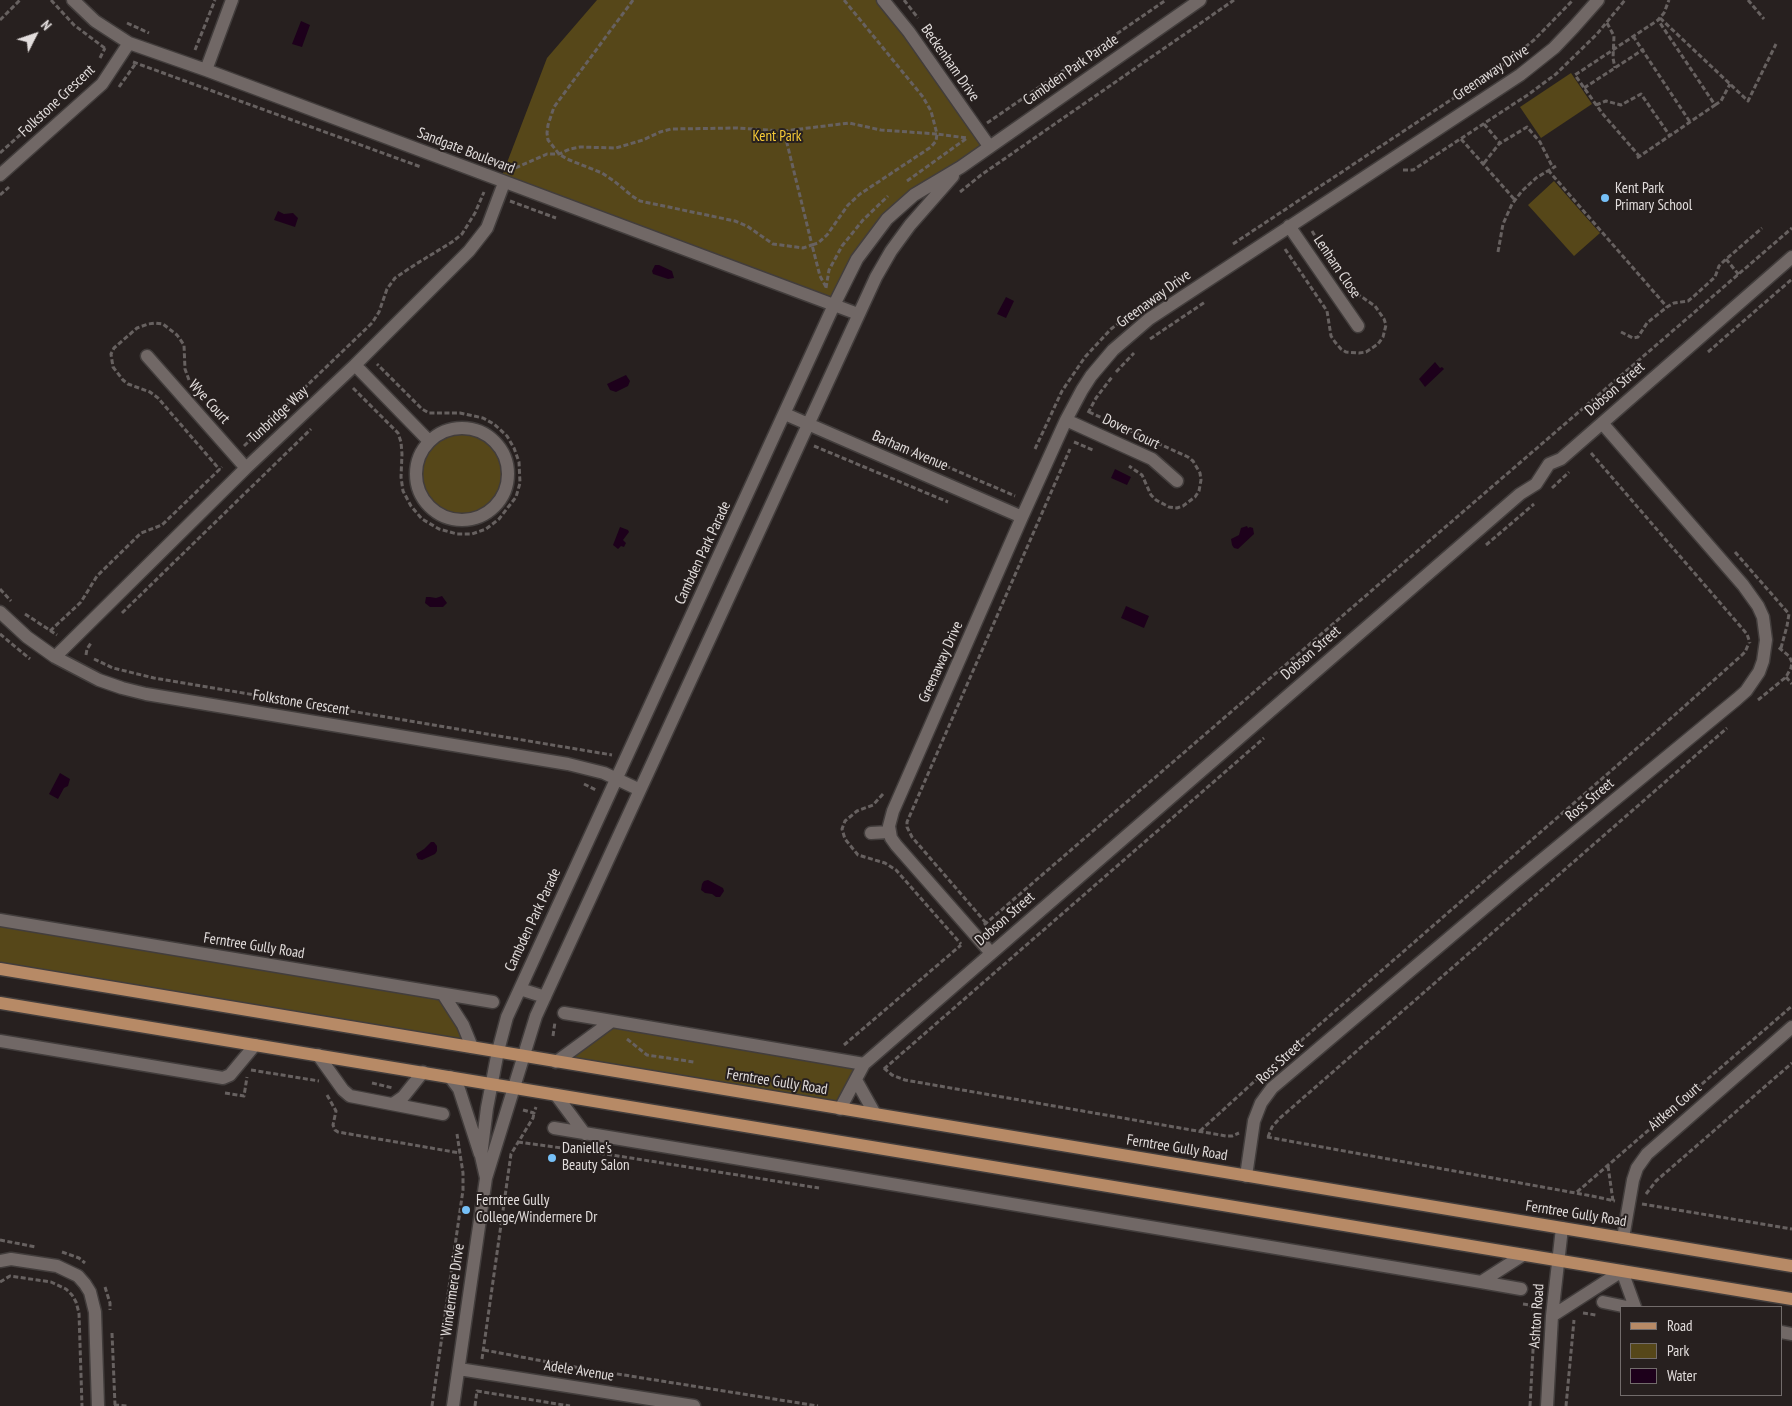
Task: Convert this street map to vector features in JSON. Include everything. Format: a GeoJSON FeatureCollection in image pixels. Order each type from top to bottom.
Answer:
{"type":"FeatureCollection","features":[{"type":"Feature","properties":{"kind":"main road","name":"Ferntree Gully Road"},"geometry":{"type":"LineString","coordinates":[[0,969],[1792,1266]]}},
{"type":"Feature","properties":{"kind":"main road"},"geometry":{"type":"LineString","coordinates":[[0,1003],[1792,1299]]}},
{"type":"Feature","properties":{"kind":"street","name":"Sandgate Boulevard"},"geometry":{"type":"LineString","coordinates":[[73,0],[106,29],[129,43],[206,70],[858,314]]}},
{"type":"Feature","properties":{"kind":"street"},"geometry":{"type":"LineString","coordinates":[[206,70],[232,0]]}},
{"type":"Feature","properties":{"kind":"street","name":"Beckenham Drive"},"geometry":{"type":"LineString","coordinates":[[882,0],[909,32],[989,146]]}},
{"type":"Feature","properties":{"kind":"street","name":"Cambden Park Parade"},"geometry":{"type":"LineString","coordinates":[[492,1084],[507,1017],[834,304],[866,244],[887,219],[914,195],[961,166],[1200,0]]}},
{"type":"Feature","properties":{"kind":"street","name":"Greenaway Drive"},"geometry":{"type":"LineString","coordinates":[[889,832],[893,811],[1066,420],[1091,376],[1113,350],[1150,319],[1520,75],[1559,42],[1598,0]]}},
{"type":"Feature","properties":{"kind":"street","name":"Folkstone Crescent"},"geometry":{"type":"LineString","coordinates":[[0,175],[102,84],[129,43]]}},
{"type":"Feature","properties":{"kind":"street","name":"Cambden Park Parade"},"geometry":{"type":"LineString","coordinates":[[515,1089],[536,1016],[809,425],[858,314],[876,277],[899,239],[961,166]]}},
{"type":"Feature","properties":{"kind":"street","name":"Tunbridge Way"},"geometry":{"type":"LineString","coordinates":[[56,657],[246,468],[355,365],[469,251],[487,228],[504,183]]}},
{"type":"Feature","properties":{"kind":"street","name":"Lenham Close"},"geometry":{"type":"LineString","coordinates":[[1289,226],[1358,326]]}},
{"type":"Feature","properties":{"kind":"street","name":"Dobson Street"},"geometry":{"type":"LineString","coordinates":[[840,1109],[864,1064],[1513,500],[1536,484],[1549,464],[1561,459],[1792,257]]}},
{"type":"Feature","properties":{"kind":"street","name":"Wye Court"},"geometry":{"type":"LineString","coordinates":[[147,356],[246,468]]}},
{"type":"Feature","properties":{"kind":"street"},"geometry":{"type":"LineString","coordinates":[[355,365],[429,441]]}},
{"type":"Feature","properties":{"kind":"street","name":"Barham Avenue"},"geometry":{"type":"LineString","coordinates":[[785,414],[1022,517]]}},
{"type":"Feature","properties":{"kind":"street","name":"Dover Court"},"geometry":{"type":"LineString","coordinates":[[1066,420],[1152,459],[1177,480]]}},
{"type":"Feature","properties":{"kind":"street","name":"Ross Street"},"geometry":{"type":"LineString","coordinates":[[1246,1176],[1254,1122],[1261,1103],[1272,1088],[1737,699],[1759,672],[1763,661],[1766,640],[1763,617],[1758,606],[1743,585],[1602,423]]}},
{"type":"Feature","properties":{"kind":"street"},"geometry":{"type":"LineString","coordinates":[[457,428],[473,429],[488,436],[499,447],[506,461],[508,477],[504,492],[495,506],[484,514],[470,519],[456,519],[442,515],[430,506],[421,495],[416,480],[421,453],[429,441],[442,432],[457,428]]}},
{"type":"Feature","properties":{"kind":"street","name":"Folkstone Crescent"},"geometry":{"type":"LineString","coordinates":[[0,612],[21,632],[56,657],[99,680],[122,688],[146,694],[568,764],[604,773],[640,790]]}},
{"type":"Feature","properties":{"kind":"street"},"geometry":{"type":"LineString","coordinates":[[871,832],[889,832],[896,845],[991,953]]}},
{"type":"Feature","properties":{"kind":"street","name":"Ferntree Gully Road"},"geometry":{"type":"LineString","coordinates":[[0,920],[494,1002]]}},
{"type":"Feature","properties":{"kind":"street","name":"Cambden Park Parade"},"geometry":{"type":"LineString","coordinates":[[520,989],[545,997]]}},
{"type":"Feature","properties":{"kind":"street"},"geometry":{"type":"LineString","coordinates":[[443,994],[463,1025],[472,1047]]}},
{"type":"Feature","properties":{"kind":"street"},"geometry":{"type":"LineString","coordinates":[[564,1012],[864,1064]]}},
{"type":"Feature","properties":{"kind":"street"},"geometry":{"type":"LineString","coordinates":[[556,1062],[612,1021]]}},
{"type":"Feature","properties":{"kind":"street","name":"Aitken Court"},"geometry":{"type":"LineString","coordinates":[[1623,1238],[1629,1192],[1637,1168],[1647,1154],[1792,1027]]}},
{"type":"Feature","properties":{"kind":"street"},"geometry":{"type":"LineString","coordinates":[[0,1041],[223,1078],[230,1075],[255,1045]]}},
{"type":"Feature","properties":{"kind":"street"},"geometry":{"type":"LineString","coordinates":[[318,1055],[343,1090],[350,1096],[443,1114]]}},
{"type":"Feature","properties":{"kind":"street"},"geometry":{"type":"LineString","coordinates":[[392,1104],[403,1097],[423,1072]]}},
{"type":"Feature","properties":{"kind":"street","name":"Windermere Drive"},"geometry":{"type":"LineString","coordinates":[[450,1078],[459,1088],[486,1178]]}},
{"type":"Feature","properties":{"kind":"street"},"geometry":{"type":"LineString","coordinates":[[856,1080],[874,1114]]}},
{"type":"Feature","properties":{"kind":"street","name":"Windermere Drive"},"geometry":{"type":"LineString","coordinates":[[480,1156],[492,1084]]}},
{"type":"Feature","properties":{"kind":"street","name":"Windermere Drive"},"geometry":{"type":"LineString","coordinates":[[452,1406],[486,1178],[515,1089]]}},
{"type":"Feature","properties":{"kind":"street"},"geometry":{"type":"LineString","coordinates":[[556,1095],[585,1134]]}},
{"type":"Feature","properties":{"kind":"street"},"geometry":{"type":"LineString","coordinates":[[554,1128],[1522,1289]]}},
{"type":"Feature","properties":{"kind":"street","name":"Ashton Road"},"geometry":{"type":"LineString","coordinates":[[1546,1406],[1557,1260],[1562,1228]]}},
{"type":"Feature","properties":{"kind":"street"},"geometry":{"type":"LineString","coordinates":[[1481,1282],[1523,1255]]}},
{"type":"Feature","properties":{"kind":"street"},"geometry":{"type":"LineString","coordinates":[[0,1261],[11,1259],[57,1266],[78,1276],[85,1284],[90,1292],[95,1312],[102,1405]]}},
{"type":"Feature","properties":{"kind":"street"},"geometry":{"type":"LineString","coordinates":[[1552,1316],[1622,1271],[1635,1306]]}},
{"type":"Feature","properties":{"kind":"street"},"geometry":{"type":"LineString","coordinates":[[1603,1302],[1622,1306]]}},
{"type":"Feature","properties":{"kind":"street","name":"Adele Avenue"},"geometry":{"type":"LineString","coordinates":[[459,1369],[694,1406]]}},
{"type":"Feature","properties":{"kind":"path"},"geometry":{"type":"LineString","coordinates":[[0,20],[20,0]]}},
{"type":"Feature","properties":{"kind":"path"},"geometry":{"type":"LineString","coordinates":[[195,50],[214,0]]}},
{"type":"Feature","properties":{"kind":"path"},"geometry":{"type":"LineString","coordinates":[[633,0],[554,107],[548,125],[548,140],[559,154],[602,173],[640,201],[735,221],[747,226],[773,244],[803,248],[818,243],[827,235],[848,204],[860,194],[932,147],[936,141],[937,134],[931,111],[923,97],[844,0]]}},
{"type":"Feature","properties":{"kind":"path"},"geometry":{"type":"LineString","coordinates":[[987,124],[1166,0]]}},
{"type":"Feature","properties":{"kind":"path"},"geometry":{"type":"LineString","coordinates":[[956,195],[1234,0]]}},
{"type":"Feature","properties":{"kind":"path"},"geometry":{"type":"LineString","coordinates":[[1403,170],[1413,170],[1529,94],[1556,74],[1607,23],[1625,0]]}},
{"type":"Feature","properties":{"kind":"path"},"geometry":{"type":"LineString","coordinates":[[1669,0],[1659,19],[1575,75],[1584,88],[1638,158],[1715,105],[1721,100],[1730,84]]}},
{"type":"Feature","properties":{"kind":"path"},"geometry":{"type":"LineString","coordinates":[[1748,0],[1764,19]]}},
{"type":"Feature","properties":{"kind":"path"},"geometry":{"type":"LineString","coordinates":[[1659,19],[1748,101],[1776,44]]}},
{"type":"Feature","properties":{"kind":"path"},"geometry":{"type":"LineString","coordinates":[[1659,19],[1715,105]]}},
{"type":"Feature","properties":{"kind":"path"},"geometry":{"type":"LineString","coordinates":[[122,20],[155,35]]}},
{"type":"Feature","properties":{"kind":"path"},"geometry":{"type":"LineString","coordinates":[[1607,23],[1614,36],[1615,48],[1613,58],[1615,68]]}},
{"type":"Feature","properties":{"kind":"path"},"geometry":{"type":"LineString","coordinates":[[1633,36],[1690,122]]}},
{"type":"Feature","properties":{"kind":"path"},"geometry":{"type":"LineString","coordinates":[[187,47],[201,52]]}},
{"type":"Feature","properties":{"kind":"path"},"geometry":{"type":"LineString","coordinates":[[0,153],[91,72],[105,48]]}},
{"type":"Feature","properties":{"kind":"path"},"geometry":{"type":"LineString","coordinates":[[1584,88],[1643,49]]}},
{"type":"Feature","properties":{"kind":"path"},"geometry":{"type":"LineString","coordinates":[[130,61],[429,171]]}},
{"type":"Feature","properties":{"kind":"path"},"geometry":{"type":"LineString","coordinates":[[1596,104],[1606,101],[1621,105],[1641,94],[1670,136]]}},
{"type":"Feature","properties":{"kind":"path"},"geometry":{"type":"LineString","coordinates":[[478,155],[515,168],[547,154],[559,154],[580,147],[616,148],[671,129],[737,128],[784,131],[849,123],[881,130],[967,138]]}},
{"type":"Feature","properties":{"kind":"path"},"geometry":{"type":"LineString","coordinates":[[1484,124],[1500,143]]}},
{"type":"Feature","properties":{"kind":"path"},"geometry":{"type":"LineString","coordinates":[[1484,163],[1500,143],[1527,128],[1540,142],[1555,167],[1533,181],[1515,200],[1503,224],[1498,252]]}},
{"type":"Feature","properties":{"kind":"path"},"geometry":{"type":"LineString","coordinates":[[784,131],[820,276],[826,288]]}},
{"type":"Feature","properties":{"kind":"path"},"geometry":{"type":"LineString","coordinates":[[1461,139],[1515,200]]}},
{"type":"Feature","properties":{"kind":"path"},"geometry":{"type":"LineString","coordinates":[[1548,170],[1667,307]]}},
{"type":"Feature","properties":{"kind":"path"},"geometry":{"type":"LineString","coordinates":[[244,447],[372,323],[379,312],[387,289],[396,278],[462,234],[475,213],[484,191],[488,192]]}},
{"type":"Feature","properties":{"kind":"path"},"geometry":{"type":"LineString","coordinates":[[1621,332],[1633,338],[1638,337],[1647,323],[1667,307],[1674,303],[1688,301],[1715,277],[1719,266],[1726,259],[1762,228]]}},
{"type":"Feature","properties":{"kind":"path"},"geometry":{"type":"LineString","coordinates":[[980,928],[1792,228]]}},
{"type":"Feature","properties":{"kind":"path"},"geometry":{"type":"LineString","coordinates":[[1284,249],[1288,246]]}},
{"type":"Feature","properties":{"kind":"path"},"geometry":{"type":"LineString","coordinates":[[1726,259],[1739,275]]}},
{"type":"Feature","properties":{"kind":"path"},"geometry":{"type":"LineString","coordinates":[[1145,343],[1210,298]]}},
{"type":"Feature","properties":{"kind":"path"},"geometry":{"type":"LineString","coordinates":[[1087,415],[1104,386],[1140,348]]}},
{"type":"Feature","properties":{"kind":"path"},"geometry":{"type":"LineString","coordinates":[[346,395],[355,386],[398,434],[401,442],[403,491],[411,506],[422,519],[439,529],[457,534],[472,534],[486,528],[499,519],[516,498],[520,483],[519,462],[507,436],[494,424],[471,414],[429,413],[422,409],[377,364]]}},
{"type":"Feature","properties":{"kind":"path"},"geometry":{"type":"LineString","coordinates":[[119,616],[317,422]]}},
{"type":"Feature","properties":{"kind":"path"},"geometry":{"type":"LineString","coordinates":[[986,923],[912,837],[907,827],[907,822],[1076,437]]}},
{"type":"Feature","properties":{"kind":"path"},"geometry":{"type":"LineString","coordinates":[[814,446],[957,506]]}},
{"type":"Feature","properties":{"kind":"path"},"geometry":{"type":"LineString","coordinates":[[1584,459],[1597,448]]}},
{"type":"Feature","properties":{"kind":"path"},"geometry":{"type":"LineString","coordinates":[[908,450],[1015,496]]}},
{"type":"Feature","properties":{"kind":"path"},"geometry":{"type":"LineString","coordinates":[[1200,1131],[1742,655],[1749,642],[1747,634],[1591,453]]}},
{"type":"Feature","properties":{"kind":"path"},"geometry":{"type":"LineString","coordinates":[[50,631],[82,602],[97,576],[141,533],[162,525],[222,467]]}},
{"type":"Feature","properties":{"kind":"path"},"geometry":{"type":"LineString","coordinates":[[1548,491],[1570,472]]}},
{"type":"Feature","properties":{"kind":"path"},"geometry":{"type":"LineString","coordinates":[[1483,547],[1540,498]]}},
{"type":"Feature","properties":{"kind":"path"},"geometry":{"type":"LineString","coordinates":[[0,589],[15,605]]}},
{"type":"Feature","properties":{"kind":"path"},"geometry":{"type":"LineString","coordinates":[[21,610],[58,636]]}},
{"type":"Feature","properties":{"kind":"path"},"geometry":{"type":"LineString","coordinates":[[86,655],[87,649],[97,637]]}},
{"type":"Feature","properties":{"kind":"path"},"geometry":{"type":"LineString","coordinates":[[1749,642],[1757,644]]}},
{"type":"Feature","properties":{"kind":"path"},"geometry":{"type":"LineString","coordinates":[[1756,703],[1786,677],[1791,668],[1791,656],[1781,648],[1774,646]]}},
{"type":"Feature","properties":{"kind":"path"},"geometry":{"type":"LineString","coordinates":[[80,651],[113,668],[154,678],[612,755]]}},
{"type":"Feature","properties":{"kind":"path"},"geometry":{"type":"LineString","coordinates":[[1786,677],[1792,684]]}},
{"type":"Feature","properties":{"kind":"path"},"geometry":{"type":"LineString","coordinates":[[1268,1137],[1272,1127],[1280,1118],[1734,722]]}},
{"type":"Feature","properties":{"kind":"path"},"geometry":{"type":"LineString","coordinates":[[884,1069],[1265,737]]}},
{"type":"Feature","properties":{"kind":"path"},"geometry":{"type":"LineString","coordinates":[[844,1045],[967,939]]}},
{"type":"Feature","properties":{"kind":"path"},"geometry":{"type":"LineString","coordinates":[[1576,1193],[1792,1006]]}},
{"type":"Feature","properties":{"kind":"path"},"geometry":{"type":"LineString","coordinates":[[624,1035],[647,1055],[694,1062]]}},
{"type":"Feature","properties":{"kind":"path"},"geometry":{"type":"LineString","coordinates":[[878,1063],[884,1069],[905,1080],[1226,1136],[1243,1133]]}},
{"type":"Feature","properties":{"kind":"path"},"geometry":{"type":"LineString","coordinates":[[1643,1204],[1647,1191],[1656,1181],[1792,1063]]}},
{"type":"Feature","properties":{"kind":"path"},"geometry":{"type":"LineString","coordinates":[[372,1082],[400,1090]]}},
{"type":"Feature","properties":{"kind":"path"},"geometry":{"type":"LineString","coordinates":[[328,1097],[336,1111],[333,1124],[338,1132],[460,1153]]}},
{"type":"Feature","properties":{"kind":"path"},"geometry":{"type":"LineString","coordinates":[[482,1361],[511,1154],[533,1118],[536,1107]]}},
{"type":"Feature","properties":{"kind":"path"},"geometry":{"type":"LineString","coordinates":[[523,1110],[534,1113]]}},
{"type":"Feature","properties":{"kind":"path"},"geometry":{"type":"LineString","coordinates":[[432,1406],[463,1190],[457,1132]]}},
{"type":"Feature","properties":{"kind":"path"},"geometry":{"type":"LineString","coordinates":[[1260,1136],[1620,1202]]}},
{"type":"Feature","properties":{"kind":"path"},"geometry":{"type":"LineString","coordinates":[[1608,1165],[1613,1201]]}},
{"type":"Feature","properties":{"kind":"path"},"geometry":{"type":"LineString","coordinates":[[1636,1203],[1792,1229]]}},
{"type":"Feature","properties":{"kind":"path"},"geometry":{"type":"LineString","coordinates":[[0,1282],[10,1276],[51,1282],[66,1289],[72,1295],[79,1313],[82,1406]]}},
{"type":"Feature","properties":{"kind":"path"},"geometry":{"type":"LineString","coordinates":[[1566,1406],[1574,1320],[1583,1313],[1604,1316]]}},
{"type":"Feature","properties":{"kind":"path"},"geometry":{"type":"LineString","coordinates":[[1530,1406],[1535,1314]]}},
{"type":"Feature","properties":{"kind":"path"},"geometry":{"type":"LineString","coordinates":[[1568,1319],[1574,1320]]}},
{"type":"Feature","properties":{"kind":"path"},"geometry":{"type":"LineString","coordinates":[[484,1350],[580,1368],[818,1406]]}},
{"type":"Feature","properties":{"kind":"path"},"geometry":{"type":"LineString","coordinates":[[475,1406],[477,1391],[570,1406]]}},
{"type":"Feature","properties":{"kind":"path"},"geometry":{"type":"LineString","coordinates":[[102,1405],[128,1406]]}},
{"type":"Feature","properties":{"kind":"green space","name":"Kent Park"},"geometry":{"type":"Polygon","coordinates":[[[597,0],[883,0],[989,146],[897,209],[834,305],[500,181],[547,58],[597,0]]]}},
{"type":"Feature","properties":{"kind":"green space"},"geometry":{"type":"Polygon","coordinates":[[[1571,73],[1592,104],[1541,138],[1520,107],[1571,73]]]}},
{"type":"Feature","properties":{"kind":"green space"},"geometry":{"type":"Polygon","coordinates":[[[1554,181],[1600,233],[1574,256],[1528,205],[1554,181]]]}},
{"type":"Feature","properties":{"kind":"green space"},"geometry":{"type":"Polygon","coordinates":[[[462,428],[479,432],[494,442],[504,457],[508,474],[504,491],[494,506],[479,516],[462,520],[445,516],[430,506],[420,491],[416,474],[420,457],[430,442],[445,432],[462,428]]]}},
{"type":"Feature","properties":{"kind":"green space"},"geometry":{"type":"Polygon","coordinates":[[[0,920],[443,994],[472,1047],[0,969],[0,920]]]}},
{"type":"Feature","properties":{"kind":"green space"},"geometry":{"type":"Polygon","coordinates":[[[612,1021],[864,1064],[840,1109],[556,1062],[612,1021]]]}},
{"type":"Feature","properties":{"kind":"water"},"geometry":{"type":"Polygon","coordinates":[[[301,21],[310,25],[302,47],[292,44],[301,21]]]}},
{"type":"Feature","properties":{"kind":"water"},"geometry":{"type":"Polygon","coordinates":[[[278,211],[284,214],[293,213],[298,218],[295,227],[274,220],[278,211]]]}},
{"type":"Feature","properties":{"kind":"water"},"geometry":{"type":"Polygon","coordinates":[[[655,265],[672,271],[674,278],[668,279],[653,274],[652,271],[655,265]]]}},
{"type":"Feature","properties":{"kind":"water"},"geometry":{"type":"Polygon","coordinates":[[[1006,297],[1014,301],[1006,318],[997,314],[1006,297]]]}},
{"type":"Feature","properties":{"kind":"water"},"geometry":{"type":"Polygon","coordinates":[[[1435,362],[1440,368],[1444,369],[1425,387],[1419,379],[1435,362]]]}},
{"type":"Feature","properties":{"kind":"water"},"geometry":{"type":"Polygon","coordinates":[[[626,375],[630,381],[628,386],[616,392],[610,390],[607,384],[626,375]]]}},
{"type":"Feature","properties":{"kind":"water"},"geometry":{"type":"Polygon","coordinates":[[[1115,469],[1131,477],[1127,485],[1111,478],[1115,469]]]}},
{"type":"Feature","properties":{"kind":"water"},"geometry":{"type":"Polygon","coordinates":[[[1247,526],[1248,528],[1253,528],[1254,534],[1238,549],[1234,548],[1231,539],[1239,535],[1241,528],[1247,526]]]}},
{"type":"Feature","properties":{"kind":"water"},"geometry":{"type":"Polygon","coordinates":[[[620,527],[629,532],[623,540],[626,543],[624,547],[621,546],[618,549],[613,545],[620,527]]]}},
{"type":"Feature","properties":{"kind":"water"},"geometry":{"type":"Polygon","coordinates":[[[442,596],[447,603],[443,607],[430,607],[425,603],[426,597],[436,598],[442,596]]]}},
{"type":"Feature","properties":{"kind":"water"},"geometry":{"type":"Polygon","coordinates":[[[1126,606],[1149,616],[1144,628],[1121,618],[1126,606]]]}},
{"type":"Feature","properties":{"kind":"water"},"geometry":{"type":"Polygon","coordinates":[[[60,773],[70,779],[68,786],[64,788],[58,799],[49,794],[60,773]]]}},
{"type":"Feature","properties":{"kind":"water"},"geometry":{"type":"Polygon","coordinates":[[[431,842],[434,842],[437,846],[435,854],[422,860],[418,859],[416,854],[431,842]]]}},
{"type":"Feature","properties":{"kind":"water"},"geometry":{"type":"Polygon","coordinates":[[[708,880],[723,888],[724,891],[720,897],[701,890],[704,881],[708,880]]]}},
{"type":"Feature","properties":{"kind":"place","name":"Kent Park Primary School"},"geometry":{"type":"Point","coordinates":[1605,198]}},
{"type":"Feature","properties":{"kind":"place","name":"Danielle's Beauty Salon"},"geometry":{"type":"Point","coordinates":[552,1158]}},
{"type":"Feature","properties":{"kind":"place","name":"Ferntree Gully College/Windermere Dr"},"geometry":{"type":"Point","coordinates":[466,1210]}}]}
